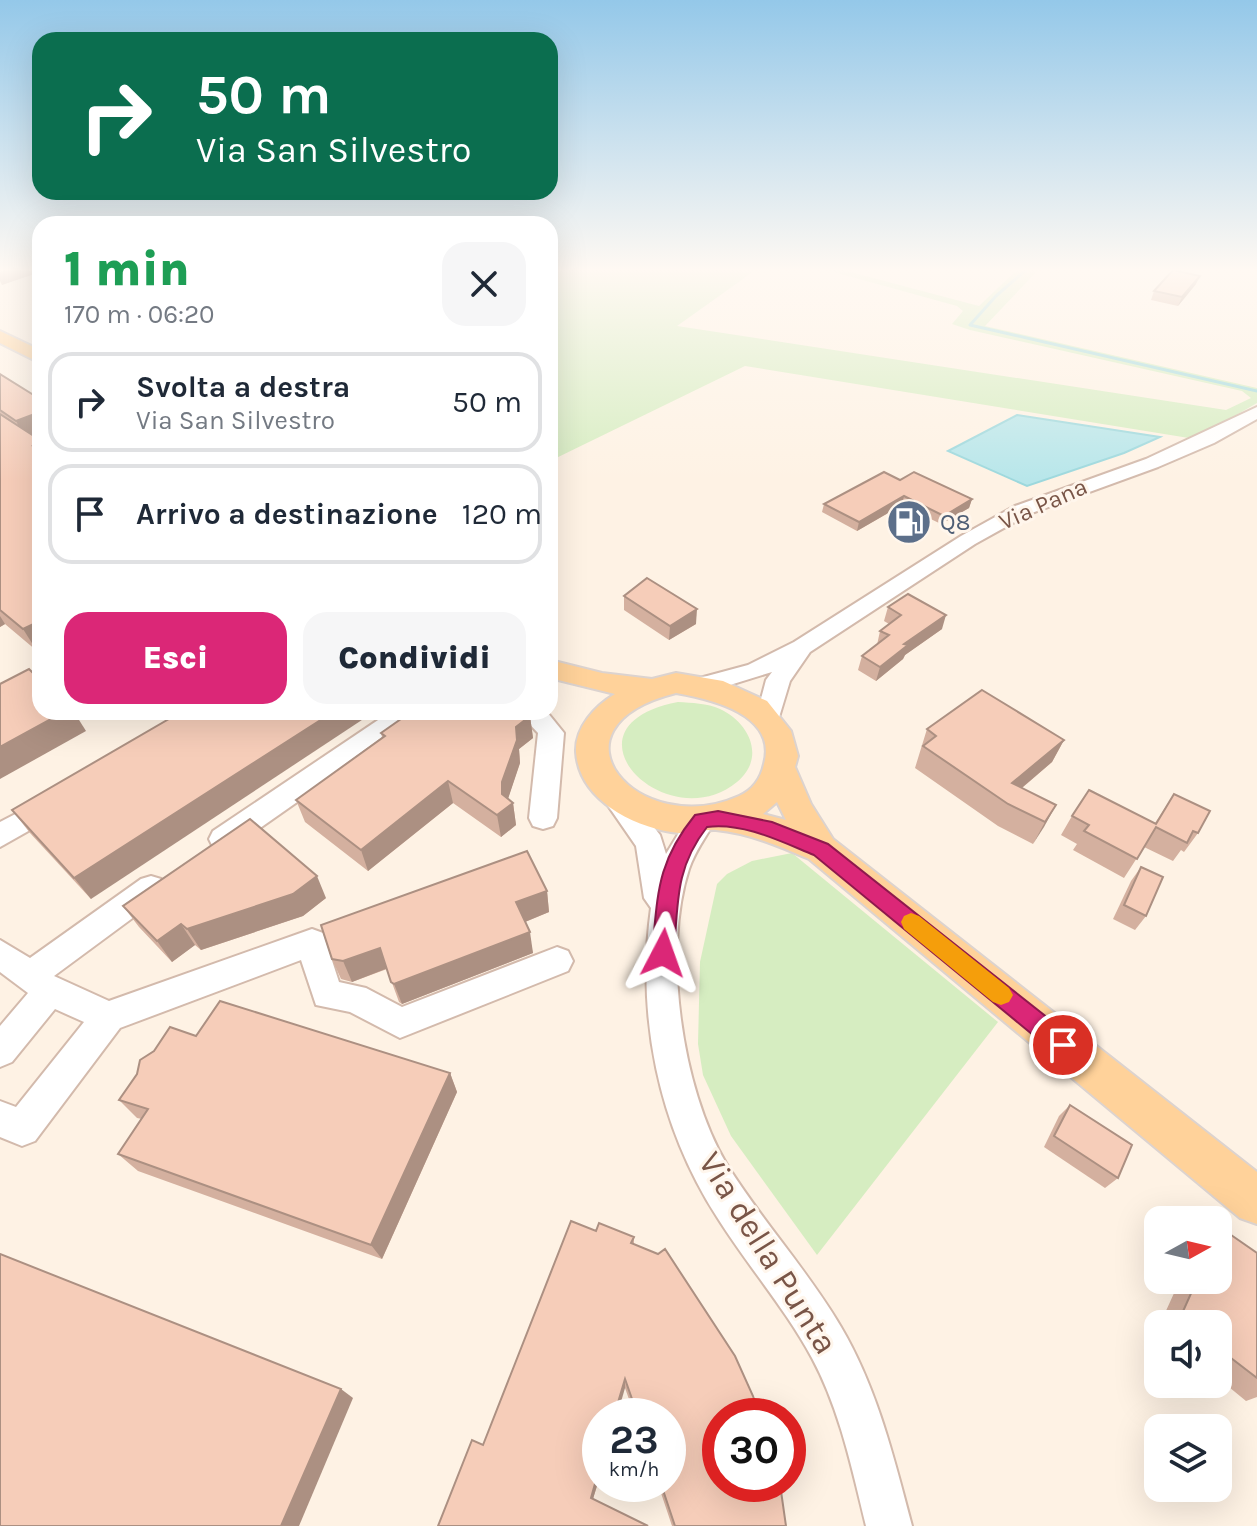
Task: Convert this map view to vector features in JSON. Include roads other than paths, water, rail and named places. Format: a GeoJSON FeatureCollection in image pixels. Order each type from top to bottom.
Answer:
{"type":"FeatureCollection","features":[{"type":"Feature","properties":{"kind":"main road"},"geometry":{"type":"LineString","coordinates":[[8,340],[32,353]]}},
{"type":"Feature","properties":{"kind":"main road"},"geometry":{"type":"LineString","coordinates":[[558,670],[602,683],[648,688]]}},
{"type":"Feature","properties":{"kind":"main road"},"geometry":{"type":"LineString","coordinates":[[558,675],[583,701],[596,730]]}},
{"type":"Feature","properties":{"kind":"main road"},"geometry":{"type":"LineString","coordinates":[[710,820],[747,808],[769,791],[781,770],[783,752],[778,734],[768,718],[740,697],[704,685],[676,683],[648,688],[626,698],[608,712],[596,730],[593,748],[595,766],[606,785],[623,801],[646,813],[673,820],[710,820],[772,829],[821,849],[1257,1201]]}},
{"type":"Feature","properties":{"kind":"main road"},"geometry":{"type":"LineString","coordinates":[[781,770],[796,808],[821,849]]}},
{"type":"Feature","properties":{"kind":"street","name":"Via Pana"},"geometry":{"type":"LineString","coordinates":[[704,685],[756,670],[802,647],[968,540],[1022,510],[1152,463],[1252,418]]}},
{"type":"Feature","properties":{"kind":"street","name":"Via Pana"},"geometry":{"type":"LineString","coordinates":[[768,718],[778,680],[802,647]]}},
{"type":"Feature","properties":{"kind":"street"},"geometry":{"type":"LineString","coordinates":[[197,856],[396,720]]}},
{"type":"Feature","properties":{"kind":"street"},"geometry":{"type":"LineString","coordinates":[[541,720],[551,733],[543,818]]}},
{"type":"Feature","properties":{"kind":"street"},"geometry":{"type":"LineString","coordinates":[[606,785],[650,843],[664,930]]}},
{"type":"Feature","properties":{"kind":"street"},"geometry":{"type":"LineString","coordinates":[[0,836],[77,790]]}},
{"type":"Feature","properties":{"kind":"street"},"geometry":{"type":"LineString","coordinates":[[664,930],[670,874],[683,843],[710,820]]}},
{"type":"Feature","properties":{"kind":"street"},"geometry":{"type":"LineString","coordinates":[[0,1051],[40,983],[172,873]]}},
{"type":"Feature","properties":{"kind":"street","name":"Via della Punta"},"geometry":{"type":"LineString","coordinates":[[664,930],[661,1000],[672,1077],[693,1133],[728,1201],[794,1293],[838,1364],[871,1453],[889,1526]]}},
{"type":"Feature","properties":{"kind":"street"},"geometry":{"type":"LineString","coordinates":[[0,1119],[22,1128],[108,1017],[312,942],[327,995],[355,998],[400,1023],[557,961]]}},
{"type":"Feature","properties":{"kind":"street"},"geometry":{"type":"LineString","coordinates":[[0,954],[40,983],[108,1017]]}},
{"type":"Feature","properties":{"kind":"water"},"geometry":{"type":"Polygon","coordinates":[[[1017,415],[1160,437],[1124,453],[1027,486],[948,451],[1017,415]]]}},
{"type":"Feature","properties":{"kind":"waterway"},"geometry":{"type":"LineString","coordinates":[[1036,340],[1257,391]]}},
{"type":"Feature","properties":{"kind":"place","name":"Q8"},"geometry":{"type":"Point","coordinates":[909,522]}}]}
